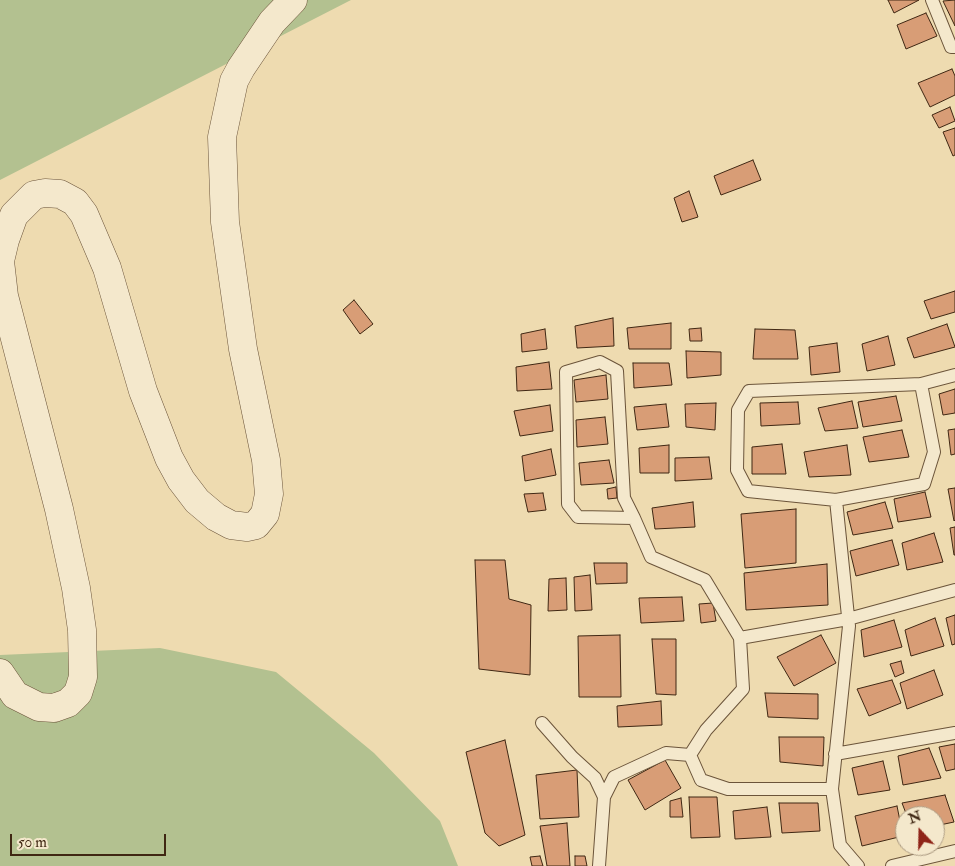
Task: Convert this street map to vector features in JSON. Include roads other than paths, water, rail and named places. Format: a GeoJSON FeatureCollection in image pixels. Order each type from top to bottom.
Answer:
{"type":"FeatureCollection","features":[{"type":"Feature","properties":{"kind":"street"},"geometry":{"type":"LineString","coordinates":[[0,673],[15,694],[40,707],[54,708],[68,703],[78,693],[83,677],[82,630],[76,588],[59,509],[4,296],[0,261],[14,215],[34,196],[45,193],[60,194],[74,202],[84,214],[107,268],[143,391],[169,458],[181,480],[197,501],[216,517],[231,525],[247,527],[256,525],[265,514],[269,494],[266,460],[243,349],[225,222],[222,137],[232,90],[241,68],[272,22],[293,0]]}},
{"type":"Feature","properties":{"kind":"lane"},"geometry":{"type":"LineString","coordinates":[[932,0],[951,47],[955,47]]}},
{"type":"Feature","properties":{"kind":"lane"},"geometry":{"type":"LineString","coordinates":[[634,518],[578,517],[568,504],[566,372],[600,362],[617,371],[624,498],[634,518],[651,557],[705,580],[740,638],[743,689],[706,730],[690,755]]}},
{"type":"Feature","properties":{"kind":"lane"},"geometry":{"type":"LineString","coordinates":[[921,384],[934,452],[924,484],[836,500],[748,491],[737,470],[738,410],[749,391],[921,384],[955,375]]}},
{"type":"Feature","properties":{"kind":"lane"},"geometry":{"type":"LineString","coordinates":[[836,500],[848,619],[832,789],[840,845],[858,866]]}},
{"type":"Feature","properties":{"kind":"lane"},"geometry":{"type":"LineString","coordinates":[[740,638],[848,619],[955,590]]}},
{"type":"Feature","properties":{"kind":"lane"},"geometry":{"type":"LineString","coordinates":[[542,723],[572,757],[595,778],[604,797]]}},
{"type":"Feature","properties":{"kind":"lane"},"geometry":{"type":"LineString","coordinates":[[835,754],[955,733]]}},
{"type":"Feature","properties":{"kind":"lane"},"geometry":{"type":"LineString","coordinates":[[599,866],[604,797],[614,777],[666,752],[690,755]]}},
{"type":"Feature","properties":{"kind":"lane"},"geometry":{"type":"LineString","coordinates":[[690,755],[701,780],[728,789],[832,789]]}},
{"type":"Feature","properties":{"kind":"lane"},"geometry":{"type":"LineString","coordinates":[[892,866],[955,852]]}}]}
